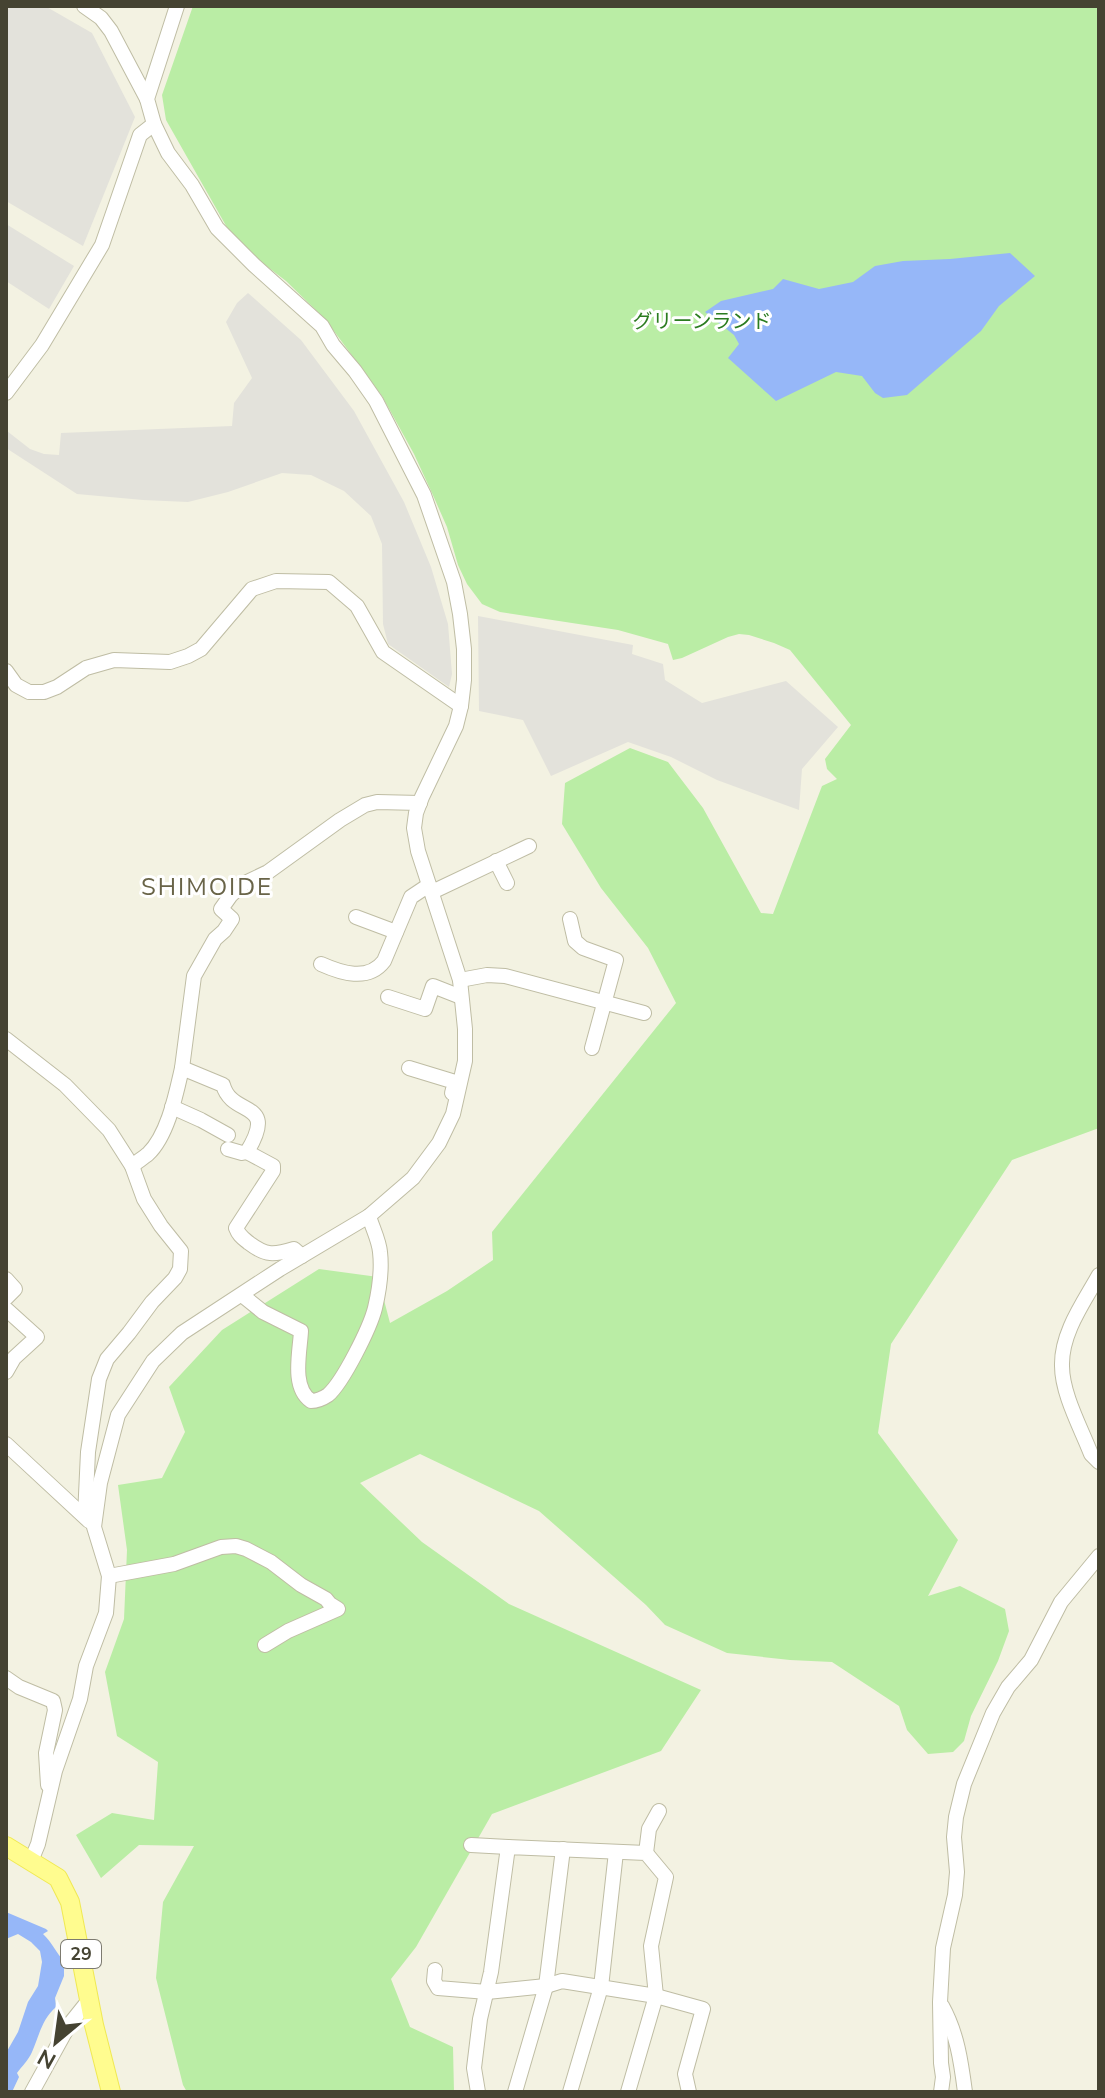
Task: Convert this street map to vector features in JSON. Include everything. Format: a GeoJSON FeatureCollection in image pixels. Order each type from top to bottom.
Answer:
{"type":"FeatureCollection","features":[{"type":"Feature","properties":{"kind":"main road","name":"29"},"geometry":{"type":"LineString","coordinates":[[6,1846],[58,1878],[70,1902],[111,2092]]}},
{"type":"Feature","properties":{"kind":"street"},"geometry":{"type":"LineString","coordinates":[[84,6],[101,18],[111,31],[147,99],[154,124],[168,153],[192,185],[217,228],[322,326],[376,401],[424,495],[454,582],[464,649],[464,680],[456,726],[420,803],[414,828],[418,851],[460,980],[465,1061],[453,1114],[439,1143],[413,1178],[369,1216],[182,1333],[153,1361],[118,1415],[90,1522]]}},
{"type":"Feature","properties":{"kind":"street"},"geometry":{"type":"LineString","coordinates":[[147,99],[177,6]]}},
{"type":"Feature","properties":{"kind":"street"},"geometry":{"type":"LineString","coordinates":[[6,393],[42,345],[98,252],[140,135],[154,124]]}},
{"type":"Feature","properties":{"kind":"street"},"geometry":{"type":"LineString","coordinates":[[6,671],[16,685],[29,692],[44,692],[86,668],[114,660],[170,662],[201,649],[252,589],[276,581],[329,582],[357,606],[383,652],[461,706]]}},
{"type":"Feature","properties":{"kind":"street"},"geometry":{"type":"LineString","coordinates":[[132,1166],[151,1152],[172,1107],[182,1068],[194,976],[215,939],[232,919],[221,909],[231,895],[243,884],[268,872],[365,805],[377,802],[420,803]]}},
{"type":"Feature","properties":{"kind":"street"},"geometry":{"type":"LineString","coordinates":[[321,964],[343,974],[371,972],[379,968],[411,897],[529,846]]}},
{"type":"Feature","properties":{"kind":"street"},"geometry":{"type":"LineString","coordinates":[[496,861],[507,883]]}},
{"type":"Feature","properties":{"kind":"street"},"geometry":{"type":"LineString","coordinates":[[356,917],[396,932]]}},
{"type":"Feature","properties":{"kind":"street"},"geometry":{"type":"LineString","coordinates":[[570,919],[575,941],[583,948],[616,960],[592,1048]]}},
{"type":"Feature","properties":{"kind":"street"},"geometry":{"type":"LineString","coordinates":[[460,980],[487,975],[505,976],[644,1013]]}},
{"type":"Feature","properties":{"kind":"street"},"geometry":{"type":"LineString","coordinates":[[388,997],[425,1009],[433,986],[461,997]]}},
{"type":"Feature","properties":{"kind":"street"},"geometry":{"type":"LineString","coordinates":[[6,1039],[65,1085],[109,1130],[132,1166],[144,1199],[181,1251],[180,1269],[175,1278],[107,1359],[99,1379],[88,1452],[90,1522],[109,1576],[106,1613],[86,1666],[80,1699],[66,1735],[31,1861]]}},
{"type":"Feature","properties":{"kind":"street"},"geometry":{"type":"LineString","coordinates":[[182,1068],[223,1085],[225,1092],[256,1117],[259,1126],[257,1135],[247,1152]]}},
{"type":"Feature","properties":{"kind":"street"},"geometry":{"type":"LineString","coordinates":[[409,1068],[455,1082],[447,1110],[432,1136],[439,1143]]}},
{"type":"Feature","properties":{"kind":"street"},"geometry":{"type":"LineString","coordinates":[[172,1107],[201,1120],[242,1153],[247,1152],[273,1166],[273,1171],[236,1228],[238,1234],[257,1249],[269,1254],[294,1249],[302,1256]]}},
{"type":"Feature","properties":{"kind":"street"},"geometry":{"type":"LineString","coordinates":[[242,1295],[263,1312],[301,1331],[300,1389],[311,1401],[319,1400],[338,1383],[375,1309],[380,1250],[369,1216]]}},
{"type":"Feature","properties":{"kind":"street"},"geometry":{"type":"LineString","coordinates":[[1099,1275],[1068,1333],[1062,1367],[1066,1389],[1091,1454],[1099,1462]]}},
{"type":"Feature","properties":{"kind":"street"},"geometry":{"type":"LineString","coordinates":[[6,1279],[15,1289],[6,1298]]}},
{"type":"Feature","properties":{"kind":"street"},"geometry":{"type":"LineString","coordinates":[[6,1309],[37,1337],[14,1358],[6,1372]]}},
{"type":"Feature","properties":{"kind":"street"},"geometry":{"type":"LineString","coordinates":[[6,1444],[90,1522]]}},
{"type":"Feature","properties":{"kind":"street"},"geometry":{"type":"LineString","coordinates":[[109,1576],[174,1564],[221,1547],[236,1546],[271,1562],[338,1609],[265,1645]]}},
{"type":"Feature","properties":{"kind":"street"},"geometry":{"type":"LineString","coordinates":[[941,2092],[943,1948],[955,1895],[954,1837],[964,1784],[1000,1700],[1031,1660],[1061,1602],[1099,1556]]}},
{"type":"Feature","properties":{"kind":"street"},"geometry":{"type":"LineString","coordinates":[[6,1678],[53,1701],[55,1710],[46,1753],[49,1793]]}},
{"type":"Feature","properties":{"kind":"street"},"geometry":{"type":"LineString","coordinates":[[628,2092],[656,1996],[651,1946],[666,1877],[646,1853],[649,1829],[659,1811]]}},
{"type":"Feature","properties":{"kind":"street"},"geometry":{"type":"LineString","coordinates":[[471,1845],[646,1853]]}},
{"type":"Feature","properties":{"kind":"street"},"geometry":{"type":"LineString","coordinates":[[478,2092],[474,2068],[480,2019],[487,1992],[508,1847]]}},
{"type":"Feature","properties":{"kind":"street"},"geometry":{"type":"LineString","coordinates":[[515,2092],[546,1986],[563,1849]]}},
{"type":"Feature","properties":{"kind":"street"},"geometry":{"type":"LineString","coordinates":[[570,2092],[601,1987],[616,1852]]}},
{"type":"Feature","properties":{"kind":"street"},"geometry":{"type":"LineString","coordinates":[[435,1970],[434,1981],[438,1988],[487,1992],[546,1986],[562,1981],[656,1996],[703,2009],[685,2074],[689,2092]]}},
{"type":"Feature","properties":{"kind":"street"},"geometry":{"type":"LineString","coordinates":[[32,2092],[69,2025],[89,2000]]}},
{"type":"Feature","properties":{"kind":"street"},"geometry":{"type":"LineString","coordinates":[[940,2002],[952,2025],[961,2057],[965,2092]]}},
{"type":"Feature","properties":{"kind":"green space","name":"グリーンランド"},"geometry":{"type":"Polygon","coordinates":[[[193,6],[1099,6],[1099,1128],[1012,1160],[891,1344],[878,1433],[958,1540],[928,1596],[960,1586],[1005,1609],[1009,1631],[971,1716],[964,1741],[953,1752],[928,1754],[907,1730],[899,1706],[832,1662],[727,1653],[665,1625],[539,1511],[420,1454],[360,1483],[422,1542],[509,1604],[701,1690],[661,1751],[492,1814],[416,1947],[391,1979],[410,2027],[453,2047],[454,2092],[187,2092],[183,2085],[156,1978],[163,1902],[194,1846],[139,1845],[101,1878],[76,1835],[112,1813],[154,1820],[158,1762],[117,1736],[105,1672],[124,1619],[127,1550],[118,1485],[162,1478],[185,1432],[169,1387],[222,1330],[319,1269],[378,1277],[390,1323],[447,1291],[493,1260],[492,1232],[676,1003],[648,948],[601,888],[562,824],[565,783],[630,748],[668,762],[703,808],[761,913],[773,914],[822,786],[837,779],[827,769],[825,759],[851,725],[790,650],[774,643],[739,634],[673,660],[668,644],[618,630],[500,612],[482,604],[467,584],[432,493],[382,396],[325,319],[229,231],[166,120],[162,95],[193,6]]]}},
{"type":"Feature","properties":{"kind":"shaded area"},"geometry":{"type":"Polygon","coordinates":[[[6,6],[45,6],[92,33],[135,117],[83,246],[6,201],[6,6]]]}},
{"type":"Feature","properties":{"kind":"shaded area"},"geometry":{"type":"Polygon","coordinates":[[[6,224],[74,266],[49,309],[6,281],[6,224]]]}},
{"type":"Feature","properties":{"kind":"shaded area"},"geometry":{"type":"Polygon","coordinates":[[[248,293],[301,340],[354,411],[404,502],[431,567],[448,624],[452,674],[449,687],[388,644],[383,624],[382,544],[371,516],[344,491],[311,475],[282,473],[188,502],[77,494],[6,448],[6,421],[7,431],[30,449],[59,455],[61,433],[232,426],[234,403],[252,378],[226,322],[237,303],[248,293]]]}},
{"type":"Feature","properties":{"kind":"shaded area"},"geometry":{"type":"Polygon","coordinates":[[[478,616],[633,645],[632,654],[663,664],[665,680],[702,703],[786,681],[838,727],[802,769],[799,810],[717,780],[671,757],[628,742],[551,776],[523,720],[479,711],[478,616]]]}},
{"type":"Feature","properties":{"kind":"water"},"geometry":{"type":"Polygon","coordinates":[[[1010,253],[1035,276],[999,306],[981,331],[907,395],[883,398],[862,376],[836,372],[776,401],[728,358],[739,344],[734,335],[705,312],[721,301],[773,289],[783,279],[819,289],[853,282],[875,266],[1010,253]]]}},
{"type":"Feature","properties":{"kind":"water"},"geometry":{"type":"Polygon","coordinates":[[[6,1912],[46,1929],[48,1931],[43,1934],[64,1961],[64,1976],[55,1998],[56,2007],[44,2022],[30,2055],[17,2073],[19,2077],[12,2092],[6,2092],[6,2053],[38,1986],[42,1962],[40,1951],[31,1942],[18,1934],[6,1939],[6,1912]]]}},
{"type":"Feature","properties":{"kind":"district","name":"SHIMOIDE"},"geometry":{"type":"Point","coordinates":[207,887]}}]}
